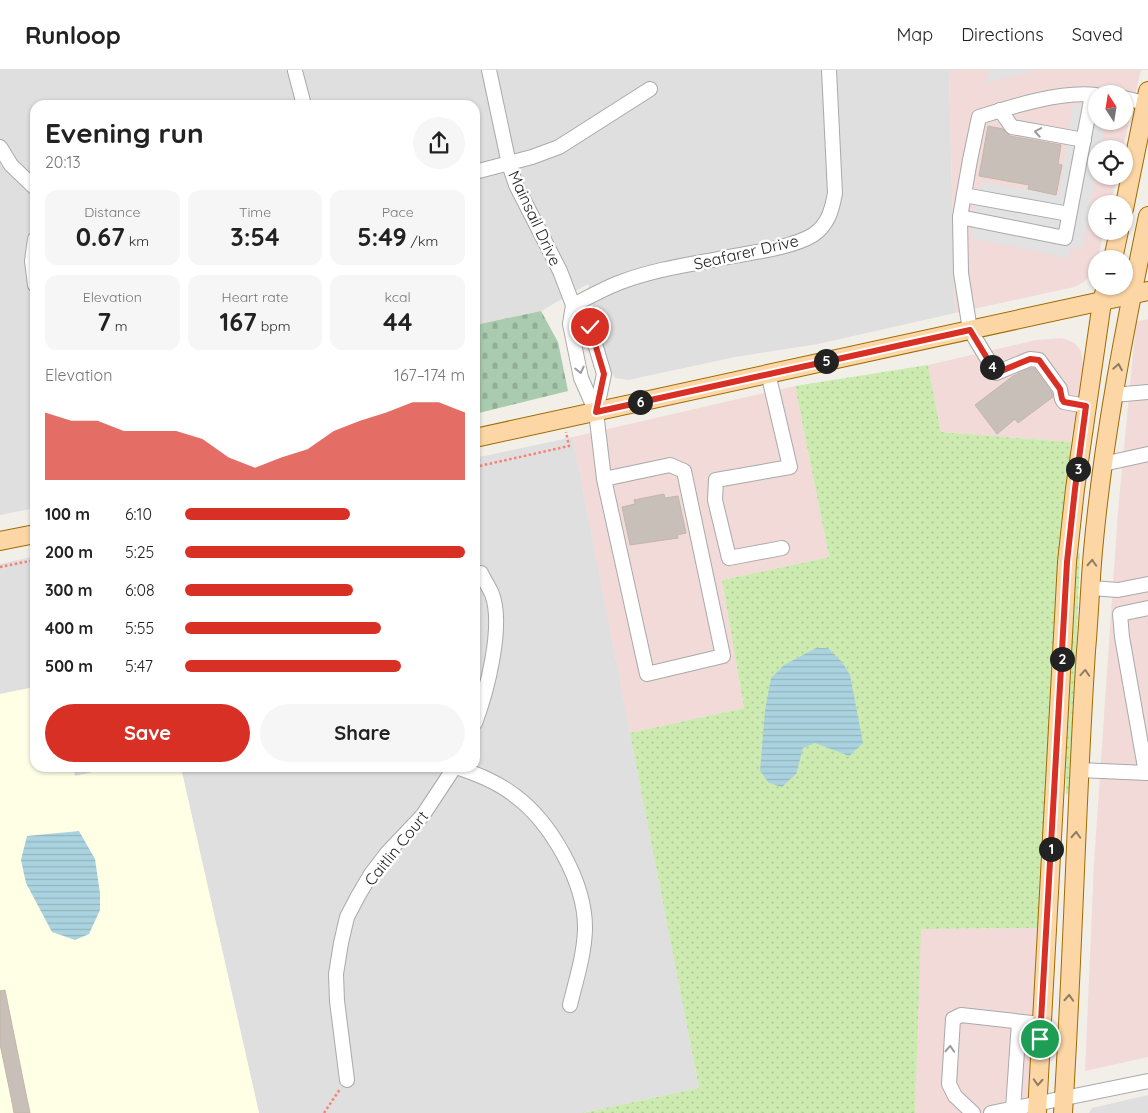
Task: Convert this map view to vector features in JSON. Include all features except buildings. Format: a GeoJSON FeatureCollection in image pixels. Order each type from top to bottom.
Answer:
{"type":"FeatureCollection","features":[{"type":"Feature","properties":{"kind":"main road"},"geometry":{"type":"LineString","coordinates":[[1127,195],[1147,97]]}},
{"type":"Feature","properties":{"kind":"main road"},"geometry":{"type":"LineString","coordinates":[[1064,1106],[1079,770],[1092,553],[1113,395],[1140,293],[1148,216]]}},
{"type":"Feature","properties":{"kind":"main road"},"geometry":{"type":"LineString","coordinates":[[480,437],[970,330],[1100,295]]}},
{"type":"Feature","properties":{"kind":"main road"},"geometry":{"type":"LineString","coordinates":[[1037,1109],[1067,562],[1086,406],[1104,295]]}},
{"type":"Feature","properties":{"kind":"main road"},"geometry":{"type":"LineString","coordinates":[[0,541],[30,535]]}},
{"type":"Feature","properties":{"kind":"street","name":"Mainsail Drive"},"geometry":{"type":"LineString","coordinates":[[489,70],[509,164],[524,204],[560,271],[573,305],[584,316],[590,327],[604,374],[596,412]]}},
{"type":"Feature","properties":{"kind":"street","name":"Seafarer Drive"},"geometry":{"type":"LineString","coordinates":[[573,305],[605,289],[650,273],[788,244],[811,236],[834,221],[832,210],[835,193],[829,70]]}},
{"type":"Feature","properties":{"kind":"street"},"geometry":{"type":"LineString","coordinates":[[295,71],[303,100]]}},
{"type":"Feature","properties":{"kind":"street"},"geometry":{"type":"LineString","coordinates":[[480,171],[509,164],[558,147],[650,89]]}},
{"type":"Feature","properties":{"kind":"street"},"geometry":{"type":"LineString","coordinates":[[1086,406],[1064,402],[1060,389],[1039,360],[1030,359],[996,373],[970,330],[961,273],[960,217],[979,116],[1072,95],[1088,95]]}},
{"type":"Feature","properties":{"kind":"street"},"geometry":{"type":"LineString","coordinates":[[1133,98],[1147,97]]}},
{"type":"Feature","properties":{"kind":"street"},"geometry":{"type":"LineString","coordinates":[[1000,110],[1012,127],[1084,140]]}},
{"type":"Feature","properties":{"kind":"street"},"geometry":{"type":"LineString","coordinates":[[960,217],[1064,238],[1088,122]]}},
{"type":"Feature","properties":{"kind":"street"},"geometry":{"type":"LineString","coordinates":[[0,148],[11,165],[30,183]]}},
{"type":"Feature","properties":{"kind":"street"},"geometry":{"type":"LineString","coordinates":[[964,195],[1069,214]]}},
{"type":"Feature","properties":{"kind":"street","name":"Mainsail Drive"},"geometry":{"type":"LineString","coordinates":[[573,305],[570,324],[582,378],[596,412]]}},
{"type":"Feature","properties":{"kind":"street"},"geometry":{"type":"LineString","coordinates":[[768,373],[790,467],[716,480],[715,500],[729,558],[782,548]]}},
{"type":"Feature","properties":{"kind":"street"},"geometry":{"type":"LineString","coordinates":[[1113,395],[1148,392]]}},
{"type":"Feature","properties":{"kind":"street"},"geometry":{"type":"LineString","coordinates":[[596,412],[604,479],[647,674],[723,656],[684,471],[670,465],[604,479]]}},
{"type":"Feature","properties":{"kind":"street"},"geometry":{"type":"LineString","coordinates":[[1103,464],[1148,454]]}},
{"type":"Feature","properties":{"kind":"street"},"geometry":{"type":"LineString","coordinates":[[480,706],[490,673],[495,636],[495,608],[492,594],[481,573]]}},
{"type":"Feature","properties":{"kind":"street"},"geometry":{"type":"LineString","coordinates":[[1090,588],[1118,590],[1148,584]]}},
{"type":"Feature","properties":{"kind":"street"},"geometry":{"type":"LineString","coordinates":[[1079,770],[1147,773],[1122,637],[1120,614],[1148,608]]}},
{"type":"Feature","properties":{"kind":"street","name":"Caitlin Court"},"geometry":{"type":"LineString","coordinates":[[347,1080],[337,1000],[336,974],[347,917],[372,874],[387,854],[423,815],[451,772]]}},
{"type":"Feature","properties":{"kind":"street"},"geometry":{"type":"LineString","coordinates":[[469,772],[495,782],[516,796],[532,810],[555,839],[575,877],[585,928],[583,955],[570,1005]]}},
{"type":"Feature","properties":{"kind":"street"},"geometry":{"type":"LineString","coordinates":[[973,1113],[952,1092],[948,1079],[953,1019],[961,1015],[1041,1024]]}},
{"type":"Feature","properties":{"kind":"street"},"geometry":{"type":"LineString","coordinates":[[1013,1109],[1019,1022]]}},
{"type":"Feature","properties":{"kind":"street"},"geometry":{"type":"LineString","coordinates":[[991,1113],[1013,1109],[1064,1106],[1148,1081]]}},
{"type":"Feature","properties":{"kind":"path"},"geometry":{"type":"LineString","coordinates":[[480,466],[569,446],[568,439]]}},
{"type":"Feature","properties":{"kind":"path"},"geometry":{"type":"LineString","coordinates":[[0,567],[30,561]]}},
{"type":"Feature","properties":{"kind":"path"},"geometry":{"type":"LineString","coordinates":[[324,1113],[347,1080]]}},
{"type":"Feature","properties":{"kind":"shaded area"},"geometry":{"type":"Polygon","coordinates":[[[0,70],[949,70],[955,313],[818,344],[735,357],[628,380],[615,378],[607,366],[588,284],[541,311],[480,324],[480,100],[30,100],[30,509],[0,515],[0,70]]]}},
{"type":"Feature","properties":{"kind":"shaded area"},"geometry":{"type":"Polygon","coordinates":[[[949,70],[1141,70],[1133,105],[1133,85],[1088,85],[1088,130],[1127,130],[1125,140],[1088,140],[1088,185],[1115,185],[1113,195],[1088,195],[1088,240],[1102,240],[1100,250],[1088,250],[1088,278],[1074,287],[955,313],[949,70]]]}},
{"type":"Feature","properties":{"kind":"shaded area"},"geometry":{"type":"Polygon","coordinates":[[[989,70],[1032,70],[1031,72],[986,83],[989,70]]]}},
{"type":"Feature","properties":{"kind":"shaded area"},"geometry":{"type":"Polygon","coordinates":[[[1073,104],[1088,107],[1088,130],[1104,130],[1102,140],[1088,140],[1088,185],[1094,185],[1092,195],[1088,195],[1088,219],[1083,248],[1071,246],[1069,258],[971,238],[981,182],[1059,195],[1073,104]]]}},
{"type":"Feature","properties":{"kind":"shaded area"},"geometry":{"type":"Polygon","coordinates":[[[1148,319],[1148,1057],[1085,1071],[1094,863],[1118,511],[1136,322],[1148,319]]]}},
{"type":"Feature","properties":{"kind":"shaded area"},"geometry":{"type":"Polygon","coordinates":[[[1062,338],[1075,343],[1081,351],[1083,366],[1071,442],[941,432],[928,365],[1036,340],[1062,338]]]}},
{"type":"Feature","properties":{"kind":"shaded area"},"geometry":{"type":"Polygon","coordinates":[[[795,386],[829,557],[722,580],[744,708],[630,733],[573,437],[795,386]]]}},
{"type":"Feature","properties":{"kind":"shaded area"},"geometry":{"type":"Polygon","coordinates":[[[573,437],[699,1088],[582,1113],[259,1113],[182,772],[480,772],[480,457],[573,437]]]}},
{"type":"Feature","properties":{"kind":"shaded area"},"geometry":{"type":"Polygon","coordinates":[[[30,557],[30,688],[0,694],[0,564],[30,557]]]}},
{"type":"Feature","properties":{"kind":"shaded area"},"geometry":{"type":"Polygon","coordinates":[[[30,688],[30,772],[74,772],[75,776],[94,772],[182,772],[259,1113],[0,1113],[0,694],[30,688]]]}},
{"type":"Feature","properties":{"kind":"shaded area"},"geometry":{"type":"Polygon","coordinates":[[[74,772],[94,772],[75,776],[74,772]]]}},
{"type":"Feature","properties":{"kind":"shaded area"},"geometry":{"type":"Polygon","coordinates":[[[1041,928],[1033,1113],[915,1113],[920,929],[1041,928]]]}},
{"type":"Feature","properties":{"kind":"shaded area"},"geometry":{"type":"Polygon","coordinates":[[[1148,1095],[1148,1113],[1089,1113],[1092,1108],[1148,1095]]]}},
{"type":"Feature","properties":{"kind":"green space"},"geometry":{"type":"Polygon","coordinates":[[[541,311],[558,342],[568,391],[480,413],[480,324],[541,311]]]}},
{"type":"Feature","properties":{"kind":"green space"},"geometry":{"type":"Polygon","coordinates":[[[928,365],[941,432],[1071,442],[1058,588],[1041,928],[921,929],[915,1113],[582,1113],[699,1088],[630,733],[744,708],[722,580],[829,557],[795,386],[928,365]]]}},
{"type":"Feature","properties":{"kind":"green space"},"geometry":{"type":"Polygon","coordinates":[[[1076,553],[1080,553],[1071,794],[1066,794],[1066,727],[1076,553]]]}},
{"type":"Feature","properties":{"kind":"water"},"geometry":{"type":"Polygon","coordinates":[[[816,648],[828,648],[842,662],[850,675],[863,743],[849,756],[815,743],[803,748],[796,774],[782,787],[769,783],[760,771],[765,710],[771,678],[784,665],[816,648]]]}},
{"type":"Feature","properties":{"kind":"water"},"geometry":{"type":"Polygon","coordinates":[[[79,831],[95,859],[100,893],[100,910],[89,934],[75,940],[52,932],[26,883],[21,860],[27,836],[79,831]]]}},
{"type":"Feature","properties":{"kind":"route"},"geometry":{"type":"LineString","coordinates":[[590,327],[604,374],[596,412],[970,330],[996,373],[1030,359],[1039,360],[1060,389],[1064,402],[1086,406],[1067,562],[1040,1039]]}}]}
